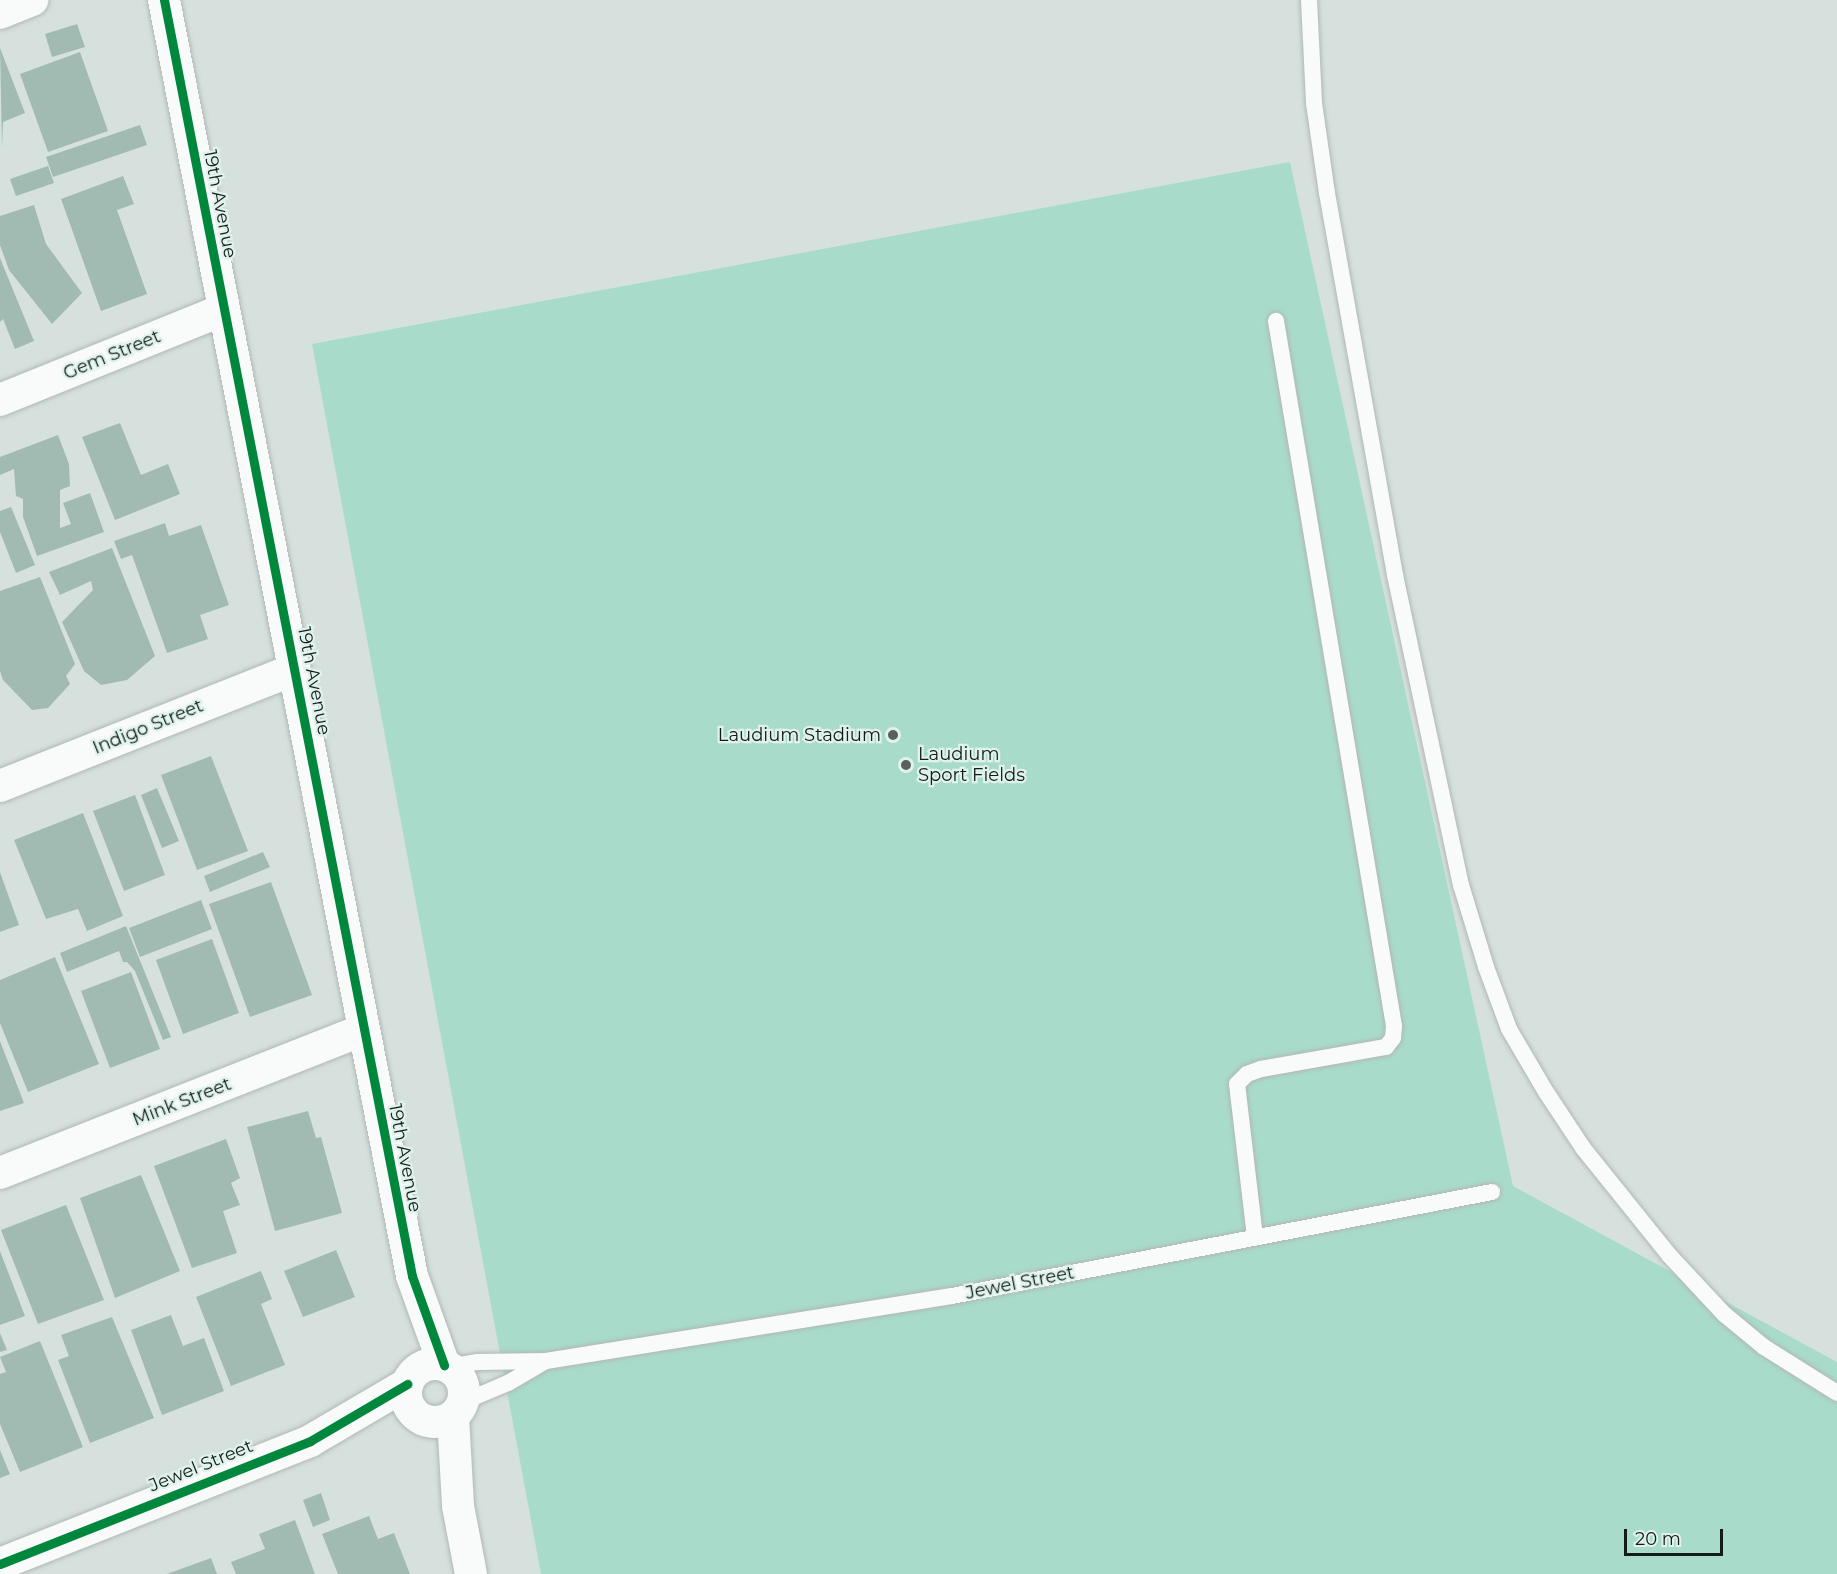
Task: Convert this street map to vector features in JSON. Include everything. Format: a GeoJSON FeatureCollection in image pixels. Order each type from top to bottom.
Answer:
{"type":"FeatureCollection","features":[{"type":"Feature","properties":{"kind":"street"},"geometry":{"type":"LineString","coordinates":[[0,13],[32,0]]}},
{"type":"Feature","properties":{"kind":"street","name":"19th Avenue"},"geometry":{"type":"LineString","coordinates":[[164,0],[412,1276],[447,1366]]}},
{"type":"Feature","properties":{"kind":"street","name":"Gem Street"},"geometry":{"type":"LineString","coordinates":[[0,400],[223,310]]}},
{"type":"Feature","properties":{"kind":"street","name":"Indigo Street"},"geometry":{"type":"LineString","coordinates":[[0,786],[295,669]]}},
{"type":"Feature","properties":{"kind":"street","name":"Mink Street"},"geometry":{"type":"LineString","coordinates":[[0,1173],[363,1030]]}},
{"type":"Feature","properties":{"kind":"street","name":"19th Avenue"},"geometry":{"type":"LineString","coordinates":[[410,1379],[412,1276]]}},
{"type":"Feature","properties":{"kind":"street"},"geometry":{"type":"LineString","coordinates":[[458,1506],[419,1417],[409,1406],[405,1395],[410,1379],[432,1364],[447,1366],[459,1376],[464,1389],[458,1409],[458,1506],[471,1574]]}},
{"type":"Feature","properties":{"kind":"street","name":"Jewel Street"},"geometry":{"type":"LineString","coordinates":[[0,1564],[310,1440],[410,1379]]}},
{"type":"Feature","properties":{"kind":"street"},"geometry":{"type":"LineString","coordinates":[[419,1417],[438,1422],[458,1409]]}},
{"type":"Feature","properties":{"kind":"street","name":"Jewel Street"},"geometry":{"type":"LineString","coordinates":[[310,1440],[419,1417]]}},
{"type":"Feature","properties":{"kind":"lane"},"geometry":{"type":"LineString","coordinates":[[1309,0],[1314,104],[1327,193],[1395,575],[1459,874],[1490,977],[1509,1029],[1545,1092],[1583,1148],[1669,1256],[1732,1321],[1764,1347],[1837,1394]]}},
{"type":"Feature","properties":{"kind":"lane"},"geometry":{"type":"LineString","coordinates":[[1255,1237],[1237,1084],[1247,1074],[1261,1069],[1386,1047],[1393,1038],[1394,1026],[1276,321]]}},
{"type":"Feature","properties":{"kind":"lane","name":"Jewel Street"},"geometry":{"type":"LineString","coordinates":[[447,1366],[478,1362],[546,1361],[952,1296],[1492,1192]]}},
{"type":"Feature","properties":{"kind":"lane","name":"Jewel Street"},"geometry":{"type":"LineString","coordinates":[[458,1409],[546,1361]]}},
{"type":"Feature","properties":{"kind":"green space","name":"Laudium Stadium"},"geometry":{"type":"Polygon","coordinates":[[[1290,162],[1513,1186],[1837,1362],[1837,1574],[541,1574],[312,344],[1290,162]]]}},
{"type":"Feature","properties":{"kind":"building"},"geometry":{"type":"Polygon","coordinates":[[[77,24],[85,47],[52,57],[45,34],[77,24]]]}},
{"type":"Feature","properties":{"kind":"building"},"geometry":{"type":"Polygon","coordinates":[[[0,48],[25,113],[3,122],[2,148],[0,48]]]}},
{"type":"Feature","properties":{"kind":"building"},"geometry":{"type":"Polygon","coordinates":[[[80,52],[108,131],[48,152],[20,74],[80,52]]]}},
{"type":"Feature","properties":{"kind":"building"},"geometry":{"type":"Polygon","coordinates":[[[140,125],[147,145],[53,177],[46,157],[140,125]]]}},
{"type":"Feature","properties":{"kind":"building"},"geometry":{"type":"Polygon","coordinates":[[[48,166],[54,183],[16,196],[10,179],[48,166]]]}},
{"type":"Feature","properties":{"kind":"building"},"geometry":{"type":"Polygon","coordinates":[[[123,176],[134,204],[117,210],[147,294],[101,311],[61,199],[123,176]]]}},
{"type":"Feature","properties":{"kind":"building"},"geometry":{"type":"Polygon","coordinates":[[[34,205],[46,244],[82,293],[52,324],[9,270],[0,245],[0,216],[34,205]]]}},
{"type":"Feature","properties":{"kind":"building"},"geometry":{"type":"Polygon","coordinates":[[[0,258],[34,341],[15,349],[3,319],[0,322],[0,258]]]}},
{"type":"Feature","properties":{"kind":"building"},"geometry":{"type":"Polygon","coordinates":[[[120,423],[141,475],[168,464],[180,494],[115,520],[82,437],[120,423]]]}},
{"type":"Feature","properties":{"kind":"building"},"geometry":{"type":"Polygon","coordinates":[[[58,435],[69,464],[70,486],[60,490],[60,528],[71,524],[63,503],[90,493],[104,532],[37,556],[23,517],[23,499],[16,496],[14,469],[0,475],[0,457],[58,435]]]}},
{"type":"Feature","properties":{"kind":"building"},"geometry":{"type":"Polygon","coordinates":[[[11,507],[35,565],[16,573],[0,532],[0,511],[11,507]]]}},
{"type":"Feature","properties":{"kind":"building"},"geometry":{"type":"Polygon","coordinates":[[[165,523],[169,536],[201,525],[229,605],[200,615],[208,639],[167,653],[132,555],[121,559],[114,541],[165,523]]]}},
{"type":"Feature","properties":{"kind":"building"},"geometry":{"type":"Polygon","coordinates":[[[112,548],[155,656],[127,680],[101,685],[84,671],[62,622],[93,590],[91,581],[60,595],[49,572],[112,548]]]}},
{"type":"Feature","properties":{"kind":"building"},"geometry":{"type":"Polygon","coordinates":[[[40,577],[75,664],[66,676],[70,684],[48,708],[32,710],[3,680],[0,671],[0,591],[40,577]]]}},
{"type":"Feature","properties":{"kind":"building"},"geometry":{"type":"Polygon","coordinates":[[[211,756],[248,851],[197,870],[161,775],[211,756]]]}},
{"type":"Feature","properties":{"kind":"building"},"geometry":{"type":"Polygon","coordinates":[[[157,788],[179,841],[162,848],[141,795],[157,788]]]}},
{"type":"Feature","properties":{"kind":"building"},"geometry":{"type":"Polygon","coordinates":[[[135,795],[165,875],[124,891],[93,811],[135,795]]]}},
{"type":"Feature","properties":{"kind":"building"},"geometry":{"type":"Polygon","coordinates":[[[83,813],[123,916],[87,931],[78,909],[46,919],[14,840],[83,813]]]}},
{"type":"Feature","properties":{"kind":"building"},"geometry":{"type":"Polygon","coordinates":[[[263,852],[270,867],[210,892],[204,876],[263,852]]]}},
{"type":"Feature","properties":{"kind":"building"},"geometry":{"type":"Polygon","coordinates":[[[0,872],[19,925],[0,932],[0,872]]]}},
{"type":"Feature","properties":{"kind":"building"},"geometry":{"type":"Polygon","coordinates":[[[271,882],[312,995],[250,1017],[209,904],[271,882]]]}},
{"type":"Feature","properties":{"kind":"building"},"geometry":{"type":"Polygon","coordinates":[[[201,900],[212,929],[140,957],[129,928],[201,900]]]}},
{"type":"Feature","properties":{"kind":"building"},"geometry":{"type":"Polygon","coordinates":[[[126,926],[171,1037],[163,1040],[135,971],[127,962],[123,962],[119,951],[67,972],[60,953],[126,926]]]}},
{"type":"Feature","properties":{"kind":"building"},"geometry":{"type":"Polygon","coordinates":[[[212,939],[239,1013],[183,1034],[156,960],[212,939]]]}},
{"type":"Feature","properties":{"kind":"building"},"geometry":{"type":"Polygon","coordinates":[[[55,957],[99,1064],[28,1092],[0,1023],[0,980],[55,957]]]}},
{"type":"Feature","properties":{"kind":"building"},"geometry":{"type":"Polygon","coordinates":[[[131,972],[160,1049],[110,1068],[81,991],[131,972]]]}},
{"type":"Feature","properties":{"kind":"building"},"geometry":{"type":"Polygon","coordinates":[[[0,1041],[24,1103],[0,1111],[0,1041]]]}},
{"type":"Feature","properties":{"kind":"building"},"geometry":{"type":"Polygon","coordinates":[[[308,1111],[316,1138],[321,1137],[342,1213],[275,1231],[247,1127],[308,1111]]]}},
{"type":"Feature","properties":{"kind":"building"},"geometry":{"type":"Polygon","coordinates":[[[226,1139],[240,1178],[231,1183],[240,1205],[223,1211],[237,1253],[192,1268],[154,1166],[226,1139]]]}},
{"type":"Feature","properties":{"kind":"building"},"geometry":{"type":"Polygon","coordinates":[[[141,1175],[180,1271],[115,1298],[80,1198],[141,1175]]]}},
{"type":"Feature","properties":{"kind":"building"},"geometry":{"type":"Polygon","coordinates":[[[66,1205],[104,1300],[38,1324],[1,1230],[66,1205]]]}},
{"type":"Feature","properties":{"kind":"building"},"geometry":{"type":"Polygon","coordinates":[[[336,1250],[355,1297],[303,1317],[284,1271],[336,1250]]]}},
{"type":"Feature","properties":{"kind":"building"},"geometry":{"type":"Polygon","coordinates":[[[0,1251],[25,1316],[0,1325],[0,1251]]]}},
{"type":"Feature","properties":{"kind":"building"},"geometry":{"type":"Polygon","coordinates":[[[261,1271],[272,1299],[261,1304],[285,1365],[231,1386],[196,1297],[261,1271]]]}},
{"type":"Feature","properties":{"kind":"building"},"geometry":{"type":"Polygon","coordinates":[[[171,1315],[183,1346],[204,1338],[224,1391],[162,1415],[131,1330],[171,1315]]]}},
{"type":"Feature","properties":{"kind":"building"},"geometry":{"type":"Polygon","coordinates":[[[112,1317],[154,1418],[90,1443],[58,1360],[69,1356],[61,1335],[112,1317]]]}},
{"type":"Feature","properties":{"kind":"building"},"geometry":{"type":"Polygon","coordinates":[[[0,1333],[7,1350],[0,1352],[0,1333]]]}},
{"type":"Feature","properties":{"kind":"building"},"geometry":{"type":"Polygon","coordinates":[[[40,1341],[83,1447],[20,1472],[0,1424],[0,1374],[6,1372],[0,1357],[40,1341]]]}},
{"type":"Feature","properties":{"kind":"building"},"geometry":{"type":"Polygon","coordinates":[[[0,1450],[10,1474],[0,1478],[0,1450]]]}},
{"type":"Feature","properties":{"kind":"building"},"geometry":{"type":"Polygon","coordinates":[[[321,1493],[330,1520],[313,1527],[303,1500],[321,1493]]]}},
{"type":"Feature","properties":{"kind":"building"},"geometry":{"type":"Polygon","coordinates":[[[369,1516],[378,1539],[394,1533],[410,1574],[338,1574],[322,1534],[369,1516]]]}},
{"type":"Feature","properties":{"kind":"building"},"geometry":{"type":"Polygon","coordinates":[[[295,1520],[315,1574],[236,1574],[231,1562],[265,1549],[259,1534],[295,1520]]]}},
{"type":"Feature","properties":{"kind":"building"},"geometry":{"type":"Polygon","coordinates":[[[211,1558],[217,1574],[167,1574],[211,1558]]]}},
{"type":"Feature","properties":{"kind":"cycle path"},"geometry":{"type":"LineString","coordinates":[[164,0],[412,1276],[444,1365]]}},
{"type":"Feature","properties":{"kind":"cycle path"},"geometry":{"type":"LineString","coordinates":[[0,1564],[310,1441],[407,1384]]}},
{"type":"Feature","properties":{"kind":"place","name":"Laudium Stadium"},"geometry":{"type":"Point","coordinates":[893,735]}},
{"type":"Feature","properties":{"kind":"place","name":"Laudium Sport Fields"},"geometry":{"type":"Point","coordinates":[906,765]}}]}
